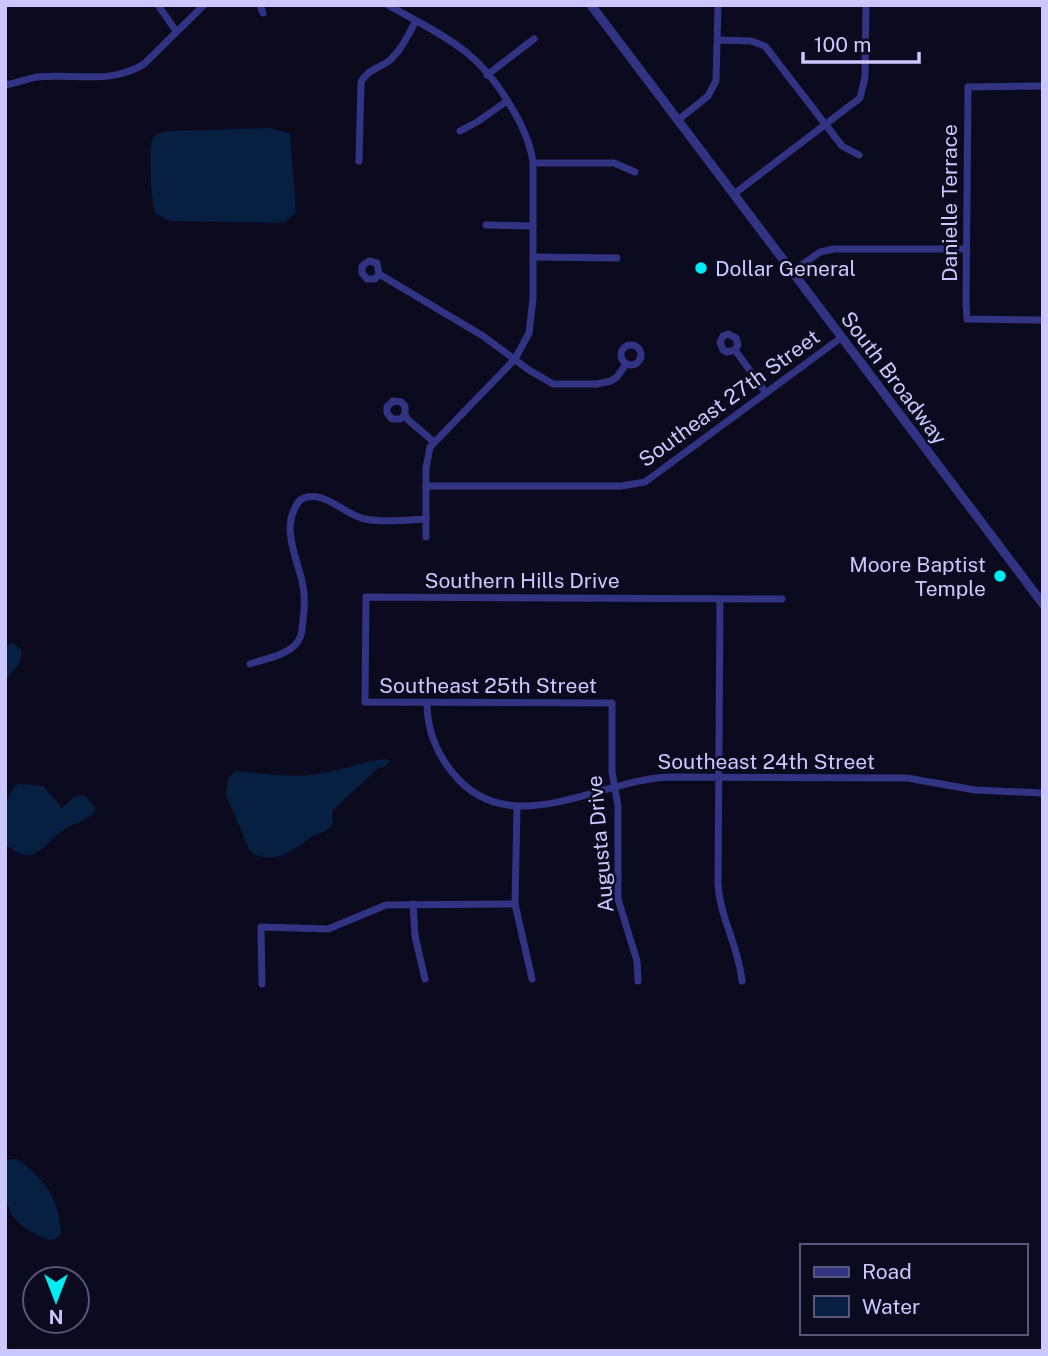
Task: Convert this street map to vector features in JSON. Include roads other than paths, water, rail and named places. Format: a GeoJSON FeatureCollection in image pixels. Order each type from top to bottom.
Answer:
{"type":"FeatureCollection","features":[{"type":"Feature","properties":{"kind":"street"},"geometry":{"type":"LineString","coordinates":[[158,5],[176,31]]}},
{"type":"Feature","properties":{"kind":"street"},"geometry":{"type":"LineString","coordinates":[[5,85],[37,78],[109,78],[133,71],[144,64],[204,5]]}},
{"type":"Feature","properties":{"kind":"street"},"geometry":{"type":"LineString","coordinates":[[388,5],[468,53],[525,128],[533,163],[532,318],[529,333],[515,359],[434,442],[426,458],[426,537]]}},
{"type":"Feature","properties":{"kind":"street","name":"South Broadway"},"geometry":{"type":"LineString","coordinates":[[591,5],[1043,604]]}},
{"type":"Feature","properties":{"kind":"street"},"geometry":{"type":"LineString","coordinates":[[678,120],[701,103],[716,81],[718,5]]}},
{"type":"Feature","properties":{"kind":"street"},"geometry":{"type":"LineString","coordinates":[[734,194],[855,104],[862,93],[865,77],[866,5]]}},
{"type":"Feature","properties":{"kind":"street"},"geometry":{"type":"LineString","coordinates":[[359,161],[360,82],[368,72],[387,62],[398,52],[416,21]]}},
{"type":"Feature","properties":{"kind":"street"},"geometry":{"type":"LineString","coordinates":[[487,75],[534,39]]}},
{"type":"Feature","properties":{"kind":"street"},"geometry":{"type":"LineString","coordinates":[[718,40],[751,41],[765,46],[842,146],[859,155]]}},
{"type":"Feature","properties":{"kind":"street","name":"Danielle Terrace"},"geometry":{"type":"LineString","coordinates":[[1043,86],[968,88],[966,249],[967,319],[1043,320]]}},
{"type":"Feature","properties":{"kind":"street"},"geometry":{"type":"LineString","coordinates":[[460,131],[507,101]]}},
{"type":"Feature","properties":{"kind":"street"},"geometry":{"type":"LineString","coordinates":[[533,163],[614,163],[635,172]]}},
{"type":"Feature","properties":{"kind":"street"},"geometry":{"type":"LineString","coordinates":[[486,225],[533,226]]}},
{"type":"Feature","properties":{"kind":"street"},"geometry":{"type":"LineString","coordinates":[[792,272],[820,252],[834,249],[966,249]]}},
{"type":"Feature","properties":{"kind":"street"},"geometry":{"type":"LineString","coordinates":[[533,257],[617,258]]}},
{"type":"Feature","properties":{"kind":"street"},"geometry":{"type":"LineString","coordinates":[[379,274],[483,336],[541,378],[557,384],[597,384],[611,381],[626,364]]}},
{"type":"Feature","properties":{"kind":"street","name":"Southeast 27th Street"},"geometry":{"type":"LineString","coordinates":[[426,486],[639,484],[650,479],[842,337]]}},
{"type":"Feature","properties":{"kind":"street"},"geometry":{"type":"LineString","coordinates":[[735,350],[766,393]]}},
{"type":"Feature","properties":{"kind":"street"},"geometry":{"type":"LineString","coordinates":[[405,415],[434,442]]}},
{"type":"Feature","properties":{"kind":"street"},"geometry":{"type":"LineString","coordinates":[[250,664],[288,651],[302,635],[304,596],[302,579],[291,546],[290,520],[300,500],[309,496],[322,498],[364,519],[426,519]]}},
{"type":"Feature","properties":{"kind":"street","name":"Southern Hills Drive"},"geometry":{"type":"LineString","coordinates":[[365,702],[366,597],[782,598]]}},
{"type":"Feature","properties":{"kind":"street"},"geometry":{"type":"LineString","coordinates":[[720,599],[719,897],[740,959],[742,981]]}},
{"type":"Feature","properties":{"kind":"street","name":"Southeast 25th Street"},"geometry":{"type":"LineString","coordinates":[[365,702],[612,703]]}},
{"type":"Feature","properties":{"kind":"street","name":"Southeast 24th Street"},"geometry":{"type":"LineString","coordinates":[[427,703],[427,716],[435,744],[453,774],[479,796],[517,807],[539,806],[656,778],[907,778],[975,790],[1043,793]]}},
{"type":"Feature","properties":{"kind":"street","name":"Augusta Drive"},"geometry":{"type":"LineString","coordinates":[[612,703],[612,772],[618,806],[618,899],[637,961],[638,981]]}},
{"type":"Feature","properties":{"kind":"street"},"geometry":{"type":"LineString","coordinates":[[517,807],[514,904],[531,979]]}},
{"type":"Feature","properties":{"kind":"street"},"geometry":{"type":"LineString","coordinates":[[413,904],[415,936],[425,979]]}},
{"type":"Feature","properties":{"kind":"street"},"geometry":{"type":"LineString","coordinates":[[262,984],[261,928],[328,929],[386,905],[514,904]]}},
{"type":"Feature","properties":{"kind":"water"},"geometry":{"type":"Polygon","coordinates":[[[271,128],[290,134],[296,212],[286,221],[170,221],[155,213],[150,159],[155,135],[165,131],[271,128]]]}},
{"type":"Feature","properties":{"kind":"water"},"geometry":{"type":"Polygon","coordinates":[[[13,643],[22,651],[19,664],[5,681],[5,646],[13,643]]]}},
{"type":"Feature","properties":{"kind":"water"},"geometry":{"type":"Polygon","coordinates":[[[387,759],[390,761],[384,767],[377,769],[337,806],[332,812],[333,824],[327,830],[282,855],[266,858],[250,851],[226,795],[228,778],[235,771],[301,776],[387,759]]]}},
{"type":"Feature","properties":{"kind":"water"},"geometry":{"type":"Polygon","coordinates":[[[18,784],[43,786],[62,808],[74,797],[84,795],[95,807],[95,811],[63,830],[31,855],[24,855],[8,846],[5,849],[6,805],[12,790],[18,784]]]}},
{"type":"Feature","properties":{"kind":"water"},"geometry":{"type":"Polygon","coordinates":[[[18,1159],[43,1183],[53,1199],[61,1233],[55,1239],[44,1238],[23,1227],[10,1211],[5,1193],[5,1160],[18,1159]]]}},
{"type":"Feature","properties":{"kind":"place","name":"Dollar General"},"geometry":{"type":"Point","coordinates":[701,268]}},
{"type":"Feature","properties":{"kind":"place","name":"Moore Baptist Temple"},"geometry":{"type":"Point","coordinates":[1000,576]}}]}
